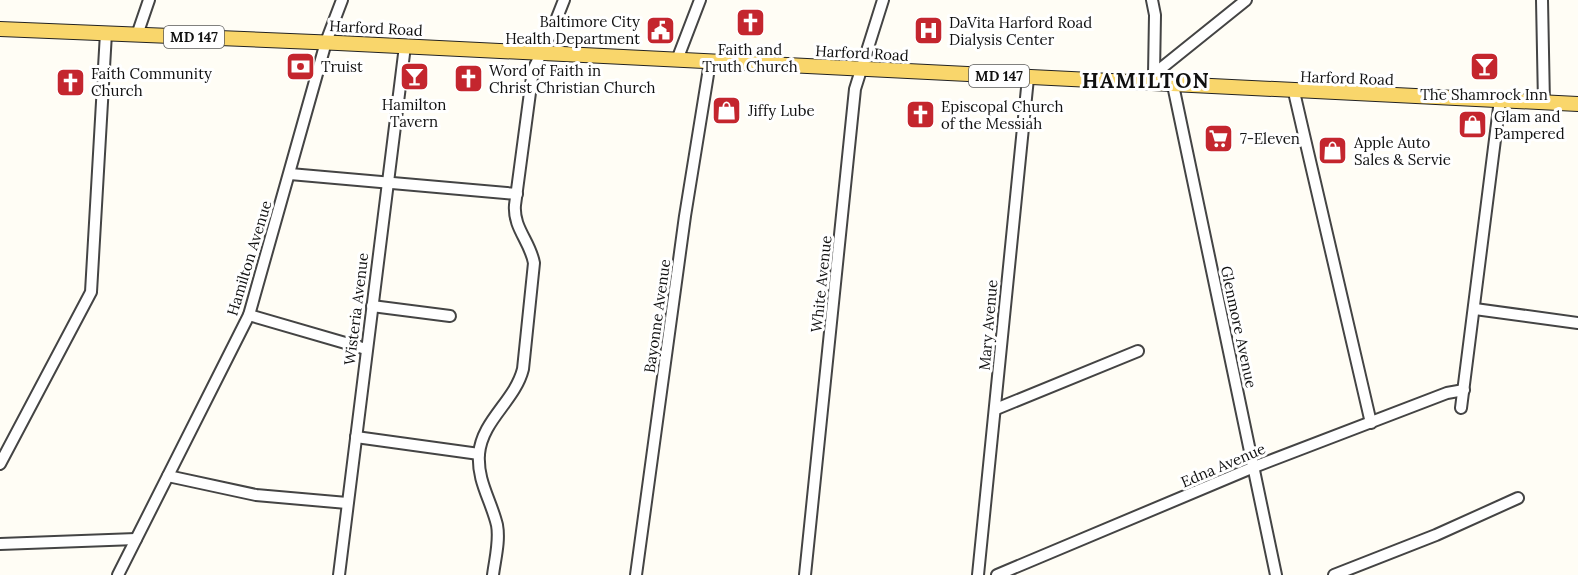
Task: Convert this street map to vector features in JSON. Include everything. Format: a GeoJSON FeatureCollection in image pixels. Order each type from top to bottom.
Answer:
{"type":"FeatureCollection","features":[{"type":"Feature","properties":{"kind":"main road","name":"Harford Road"},"geometry":{"type":"LineString","coordinates":[[0,29],[326,42],[1028,78],[1152,79],[1173,86],[1578,104]]}},
{"type":"Feature","properties":{"kind":"street"},"geometry":{"type":"LineString","coordinates":[[137,34],[149,0]]}},
{"type":"Feature","properties":{"kind":"street","name":"Hamilton Avenue"},"geometry":{"type":"LineString","coordinates":[[119,575],[249,315],[326,42],[342,0]]}},
{"type":"Feature","properties":{"kind":"street"},"geometry":{"type":"LineString","coordinates":[[493,575],[497,526],[483,488],[479,454],[486,431],[518,385],[523,369],[534,263],[529,246],[516,225],[514,212],[533,70],[564,0]]}},
{"type":"Feature","properties":{"kind":"street"},"geometry":{"type":"LineString","coordinates":[[677,60],[700,0]]}},
{"type":"Feature","properties":{"kind":"street","name":"White Avenue"},"geometry":{"type":"LineString","coordinates":[[805,575],[855,89],[883,0]]}},
{"type":"Feature","properties":{"kind":"street"},"geometry":{"type":"LineString","coordinates":[[1152,0],[1155,15],[1152,79]]}},
{"type":"Feature","properties":{"kind":"street"},"geometry":{"type":"LineString","coordinates":[[1152,79],[1246,0]]}},
{"type":"Feature","properties":{"kind":"street"},"geometry":{"type":"LineString","coordinates":[[1542,0],[1544,103]]}},
{"type":"Feature","properties":{"kind":"street"},"geometry":{"type":"LineString","coordinates":[[0,464],[91,292],[106,33]]}},
{"type":"Feature","properties":{"kind":"street","name":"Wisteria Avenue"},"geometry":{"type":"LineString","coordinates":[[339,575],[405,46]]}},
{"type":"Feature","properties":{"kind":"street","name":"Bayonne Avenue"},"geometry":{"type":"LineString","coordinates":[[636,575],[685,216],[710,62]]}},
{"type":"Feature","properties":{"kind":"street","name":"Mary Avenue"},"geometry":{"type":"LineString","coordinates":[[978,575],[1028,78]]}},
{"type":"Feature","properties":{"kind":"street","name":"Glenmore Avenue"},"geometry":{"type":"LineString","coordinates":[[1173,86],[1276,575]]}},
{"type":"Feature","properties":{"kind":"street"},"geometry":{"type":"LineString","coordinates":[[1294,92],[1371,423]]}},
{"type":"Feature","properties":{"kind":"street"},"geometry":{"type":"LineString","coordinates":[[1461,408],[1500,100]]}},
{"type":"Feature","properties":{"kind":"street"},"geometry":{"type":"LineString","coordinates":[[290,174],[517,194]]}},
{"type":"Feature","properties":{"kind":"street"},"geometry":{"type":"LineString","coordinates":[[372,306],[450,316]]}},
{"type":"Feature","properties":{"kind":"street"},"geometry":{"type":"LineString","coordinates":[[1474,309],[1578,323]]}},
{"type":"Feature","properties":{"kind":"street"},"geometry":{"type":"LineString","coordinates":[[249,315],[366,348]]}},
{"type":"Feature","properties":{"kind":"street"},"geometry":{"type":"LineString","coordinates":[[996,409],[1138,351]]}},
{"type":"Feature","properties":{"kind":"street","name":"Edna Avenue"},"geometry":{"type":"LineString","coordinates":[[997,575],[1254,467],[1447,393],[1464,390]]}},
{"type":"Feature","properties":{"kind":"street"},"geometry":{"type":"LineString","coordinates":[[356,437],[479,454]]}},
{"type":"Feature","properties":{"kind":"street"},"geometry":{"type":"LineString","coordinates":[[168,476],[256,495],[347,503]]}},
{"type":"Feature","properties":{"kind":"street"},"geometry":{"type":"LineString","coordinates":[[1334,575],[1436,535],[1518,498]]}},
{"type":"Feature","properties":{"kind":"street"},"geometry":{"type":"LineString","coordinates":[[0,544],[135,539]]}},
{"type":"Feature","properties":{"kind":"place","name":"Faith and Truth Church"},"geometry":{"type":"Point","coordinates":[750,22]}},
{"type":"Feature","properties":{"kind":"place","name":"Baltimore City Health Department"},"geometry":{"type":"Point","coordinates":[661,30]}},
{"type":"Feature","properties":{"kind":"place","name":"DaVita Harford Road Dialysis Center"},"geometry":{"type":"Point","coordinates":[928,31]}},
{"type":"Feature","properties":{"kind":"place","name":"Truist"},"geometry":{"type":"Point","coordinates":[300,66]}},
{"type":"Feature","properties":{"kind":"place","name":"The Shamrock Inn"},"geometry":{"type":"Point","coordinates":[1484,67]}},
{"type":"Feature","properties":{"kind":"place","name":"Hamilton Tavern"},"geometry":{"type":"Point","coordinates":[414,77]}},
{"type":"Feature","properties":{"kind":"place","name":"Word of Faith in Christ Christian Church"},"geometry":{"type":"Point","coordinates":[468,79]}},
{"type":"Feature","properties":{"kind":"place","name":"Faith Community Church"},"geometry":{"type":"Point","coordinates":[70,82]}},
{"type":"Feature","properties":{"kind":"place","name":"Jiffy Lube"},"geometry":{"type":"Point","coordinates":[727,110]}},
{"type":"Feature","properties":{"kind":"place","name":"Episcopal Church of the Messiah"},"geometry":{"type":"Point","coordinates":[920,115]}},
{"type":"Feature","properties":{"kind":"place","name":"Glam and Pampered"},"geometry":{"type":"Point","coordinates":[1473,125]}},
{"type":"Feature","properties":{"kind":"place","name":"7-Eleven"},"geometry":{"type":"Point","coordinates":[1219,138]}},
{"type":"Feature","properties":{"kind":"place","name":"Apple Auto Sales & Servie"},"geometry":{"type":"Point","coordinates":[1333,151]}},
{"type":"Feature","properties":{"kind":"district","name":"HAMILTON"},"geometry":{"type":"Point","coordinates":[1146,80]}}]}
